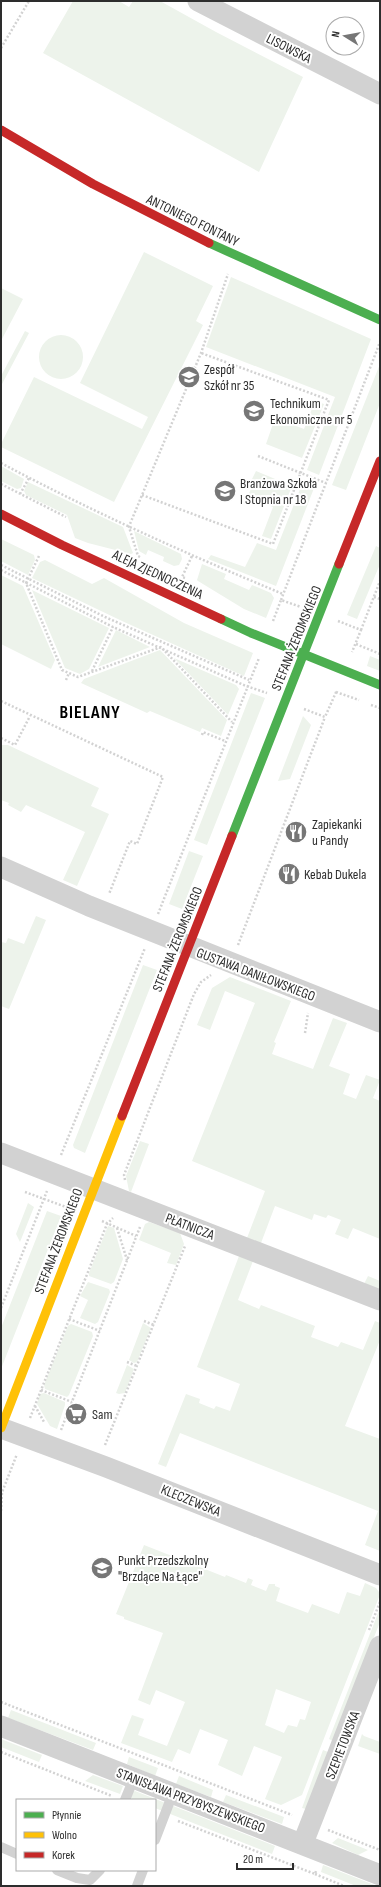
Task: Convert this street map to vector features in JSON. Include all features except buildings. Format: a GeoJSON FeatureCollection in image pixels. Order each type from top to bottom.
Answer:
{"type":"FeatureCollection","features":[{"type":"Feature","properties":{"kind":"main road","name":"ANTONIEGO FONTANY"},"geometry":{"type":"LineString","coordinates":[[1,130],[131,206],[277,276],[380,320]]}},
{"type":"Feature","properties":{"kind":"main road","name":"STEFANA ŻEROMSKIEGO"},"geometry":{"type":"LineString","coordinates":[[1,1428],[93,1188],[380,461]]}},
{"type":"Feature","properties":{"kind":"main road","name":"ALEJA ZJEDNOCZENIA"},"geometry":{"type":"LineString","coordinates":[[1,514],[195,607],[304,655],[380,685]]}},
{"type":"Feature","properties":{"kind":"street","name":"LISOWSKA"},"geometry":{"type":"LineString","coordinates":[[198,1],[380,94]]}},
{"type":"Feature","properties":{"kind":"street","name":"GUSTAWA DANIŁOWSKIEGO"},"geometry":{"type":"LineString","coordinates":[[1,867],[89,906],[189,947],[380,1022]]}},
{"type":"Feature","properties":{"kind":"street","name":"PŁATNICZA"},"geometry":{"type":"LineString","coordinates":[[1,1153],[380,1300]]}},
{"type":"Feature","properties":{"kind":"street","name":"KLECZEWSKA"},"geometry":{"type":"LineString","coordinates":[[1,1428],[106,1467],[380,1575]]}},
{"type":"Feature","properties":{"kind":"street","name":"SZEPIETOWSKA"},"geometry":{"type":"LineString","coordinates":[[304,1844],[380,1646]]}},
{"type":"Feature","properties":{"kind":"street","name":"STANISŁAWA PRZYBYSZEWSKIEGO"},"geometry":{"type":"LineString","coordinates":[[1,1726],[380,1875]]}},
{"type":"Feature","properties":{"kind":"lane"},"geometry":{"type":"LineString","coordinates":[[120,1799],[134,1778]]}},
{"type":"Feature","properties":{"kind":"lane"},"geometry":{"type":"LineString","coordinates":[[156,1837],[173,1793]]}},
{"type":"Feature","properties":{"kind":"lane"},"geometry":{"type":"LineString","coordinates":[[1,1847],[16,1854]]}},
{"type":"Feature","properties":{"kind":"lane"},"geometry":{"type":"LineString","coordinates":[[60,1871],[77,1878],[90,1880],[99,1871]]}},
{"type":"Feature","properties":{"kind":"lane"},"geometry":{"type":"LineString","coordinates":[[137,1886],[143,1871]]}},
{"type":"Feature","properties":{"kind":"path"},"geometry":{"type":"LineString","coordinates":[[1,48],[29,1]]}},
{"type":"Feature","properties":{"kind":"path"},"geometry":{"type":"LineString","coordinates":[[145,559],[138,556],[129,527],[201,353],[229,271]]}},
{"type":"Feature","properties":{"kind":"path"},"geometry":{"type":"LineString","coordinates":[[272,624],[380,342]]}},
{"type":"Feature","properties":{"kind":"path"},"geometry":{"type":"LineString","coordinates":[[142,495],[273,544],[329,400],[201,353]]}},
{"type":"Feature","properties":{"kind":"path"},"geometry":{"type":"LineString","coordinates":[[258,456],[326,483]]}},
{"type":"Feature","properties":{"kind":"path"},"geometry":{"type":"LineString","coordinates":[[1,463],[129,527],[198,559],[283,594]]}},
{"type":"Feature","properties":{"kind":"path"},"geometry":{"type":"LineString","coordinates":[[20,494],[29,478]]}},
{"type":"Feature","properties":{"kind":"path"},"geometry":{"type":"LineString","coordinates":[[1,484],[66,517]]}},
{"type":"Feature","properties":{"kind":"path"},"geometry":{"type":"LineString","coordinates":[[33,552],[40,556],[26,583],[62,670],[78,678],[161,647]]}},
{"type":"Feature","properties":{"kind":"path"},"geometry":{"type":"LineString","coordinates":[[1,565],[127,627],[249,680]]}},
{"type":"Feature","properties":{"kind":"path"},"geometry":{"type":"LineString","coordinates":[[1,570],[113,626],[246,686],[268,693]]}},
{"type":"Feature","properties":{"kind":"path"},"geometry":{"type":"LineString","coordinates":[[176,574],[182,577]]}},
{"type":"Feature","properties":{"kind":"path"},"geometry":{"type":"LineString","coordinates":[[350,658],[380,581]]}},
{"type":"Feature","properties":{"kind":"path"},"geometry":{"type":"LineString","coordinates":[[374,597],[380,599]]}},
{"type":"Feature","properties":{"kind":"path"},"geometry":{"type":"LineString","coordinates":[[281,600],[301,608]]}},
{"type":"Feature","properties":{"kind":"path"},"geometry":{"type":"LineString","coordinates":[[338,622],[361,630]]}},
{"type":"Feature","properties":{"kind":"path"},"geometry":{"type":"LineString","coordinates":[[92,672],[113,626]]}},
{"type":"Feature","properties":{"kind":"path"},"geometry":{"type":"LineString","coordinates":[[356,644],[380,654]]}},
{"type":"Feature","properties":{"kind":"path"},"geometry":{"type":"LineString","coordinates":[[161,647],[232,722]]}},
{"type":"Feature","properties":{"kind":"path"},"geometry":{"type":"LineString","coordinates":[[1,1308],[152,931],[246,686],[259,656]]}},
{"type":"Feature","properties":{"kind":"path"},"geometry":{"type":"LineString","coordinates":[[66,680],[69,673]]}},
{"type":"Feature","properties":{"kind":"path"},"geometry":{"type":"LineString","coordinates":[[236,950],[337,688]]}},
{"type":"Feature","properties":{"kind":"path"},"geometry":{"type":"LineString","coordinates":[[336,692],[380,708]]}},
{"type":"Feature","properties":{"kind":"path"},"geometry":{"type":"LineString","coordinates":[[1,701],[30,716],[163,777],[137,844],[130,841],[108,896]]}},
{"type":"Feature","properties":{"kind":"path"},"geometry":{"type":"LineString","coordinates":[[304,708],[325,717]]}},
{"type":"Feature","properties":{"kind":"path"},"geometry":{"type":"LineString","coordinates":[[1,738],[14,745],[30,716]]}},
{"type":"Feature","properties":{"kind":"path"},"geometry":{"type":"LineString","coordinates":[[202,735],[203,732],[225,741]]}},
{"type":"Feature","properties":{"kind":"path"},"geometry":{"type":"LineString","coordinates":[[1,1511],[1,1494],[107,1224],[117,1213],[123,1200],[126,1192],[124,1175],[194,994],[201,982],[212,975]]}},
{"type":"Feature","properties":{"kind":"path"},"geometry":{"type":"LineString","coordinates":[[305,1033],[309,1008]]}},
{"type":"Feature","properties":{"kind":"path"},"geometry":{"type":"LineString","coordinates":[[25,1192],[44,1199]]}},
{"type":"Feature","properties":{"kind":"path"},"geometry":{"type":"LineString","coordinates":[[60,1434],[141,1223]]}},
{"type":"Feature","properties":{"kind":"path"},"geometry":{"type":"LineString","coordinates":[[107,1224],[136,1236]]}},
{"type":"Feature","properties":{"kind":"path"},"geometry":{"type":"LineString","coordinates":[[117,1228],[127,1261]]}},
{"type":"Feature","properties":{"kind":"path"},"geometry":{"type":"LineString","coordinates":[[103,1450],[186,1244],[185,1240]]}},
{"type":"Feature","properties":{"kind":"path"},"geometry":{"type":"LineString","coordinates":[[69,1319],[100,1331]]}},
{"type":"Feature","properties":{"kind":"path"},"geometry":{"type":"LineString","coordinates":[[144,1321],[154,1325]]}},
{"type":"Feature","properties":{"kind":"path"},"geometry":{"type":"LineString","coordinates":[[127,1362],[137,1366]]}},
{"type":"Feature","properties":{"kind":"path"},"geometry":{"type":"LineString","coordinates":[[41,1390],[72,1402]]}},
{"type":"Feature","properties":{"kind":"path"},"geometry":{"type":"LineString","coordinates":[[1,1702],[380,1850]]}},
{"type":"Feature","properties":{"kind":"path"},"geometry":{"type":"LineString","coordinates":[[1,1752],[120,1799]]}},
{"type":"Feature","properties":{"kind":"path"},"geometry":{"type":"LineString","coordinates":[[315,1874],[344,1886]]}},
{"type":"Feature","properties":{"kind":"shaded area"},"geometry":{"type":"Polygon","coordinates":[[[73,1],[119,1],[129,7],[133,1],[160,1],[303,77],[259,172],[43,53],[73,1]]]}},
{"type":"Feature","properties":{"kind":"shaded area"},"geometry":{"type":"Polygon","coordinates":[[[144,252],[213,286],[196,321],[203,325],[114,502],[1,447],[1,444],[34,377],[142,429],[148,417],[80,383],[144,252]]]}},
{"type":"Feature","properties":{"kind":"shaded area"},"geometry":{"type":"Polygon","coordinates":[[[231,277],[371,339],[319,475],[307,470],[335,397],[206,347],[231,277]]]}},
{"type":"Feature","properties":{"kind":"shaded area"},"geometry":{"type":"Polygon","coordinates":[[[1,288],[23,299],[2,339],[1,338],[1,288]]]}},
{"type":"Feature","properties":{"kind":"shaded area"},"geometry":{"type":"Polygon","coordinates":[[[25,331],[29,333],[1,386],[1,376],[25,331]]]}},
{"type":"Feature","properties":{"kind":"shaded area"},"geometry":{"type":"Polygon","coordinates":[[[57,335],[65,335],[70,336],[77,341],[82,348],[82,366],[77,373],[70,378],[57,379],[49,376],[42,369],[39,361],[39,353],[42,345],[49,338],[57,335]]]}},
{"type":"Feature","properties":{"kind":"shaded area"},"geometry":{"type":"Polygon","coordinates":[[[380,364],[380,403],[346,490],[332,485],[380,364]]]}},
{"type":"Feature","properties":{"kind":"shaded area"},"geometry":{"type":"Polygon","coordinates":[[[315,401],[324,404],[302,458],[266,444],[275,418],[304,429],[315,401]]]}},
{"type":"Feature","properties":{"kind":"shaded area"},"geometry":{"type":"Polygon","coordinates":[[[1,466],[24,479],[21,488],[17,489],[1,481],[1,466]]]}},
{"type":"Feature","properties":{"kind":"shaded area"},"geometry":{"type":"Polygon","coordinates":[[[256,471],[292,486],[271,539],[262,536],[273,507],[247,497],[253,485],[250,483],[256,471]]]}},
{"type":"Feature","properties":{"kind":"shaded area"},"geometry":{"type":"Polygon","coordinates":[[[304,479],[316,483],[276,586],[208,559],[211,555],[245,567],[257,543],[276,550],[304,479]]]}},
{"type":"Feature","properties":{"kind":"shaded area"},"geometry":{"type":"Polygon","coordinates":[[[28,482],[123,527],[133,553],[131,554],[88,543],[75,538],[67,515],[26,495],[24,491],[28,482]]]}},
{"type":"Feature","properties":{"kind":"shaded area"},"geometry":{"type":"Polygon","coordinates":[[[134,531],[181,554],[182,559],[179,565],[174,566],[163,561],[164,557],[148,550],[146,555],[139,551],[134,531]]]}},
{"type":"Feature","properties":{"kind":"shaded area"},"geometry":{"type":"Polygon","coordinates":[[[1,539],[34,555],[35,560],[28,575],[1,561],[1,539]]]}},
{"type":"Feature","properties":{"kind":"shaded area"},"geometry":{"type":"Polygon","coordinates":[[[376,546],[380,548],[380,564],[357,619],[347,615],[376,546]]]}},
{"type":"Feature","properties":{"kind":"shaded area"},"geometry":{"type":"Polygon","coordinates":[[[45,560],[92,584],[104,578],[184,623],[253,653],[244,676],[122,621],[32,578],[40,562],[45,560]]]}},
{"type":"Feature","properties":{"kind":"shaded area"},"geometry":{"type":"Polygon","coordinates":[[[202,564],[226,574],[224,579],[249,590],[252,585],[271,593],[274,598],[266,618],[244,609],[198,581],[197,580],[202,564]]]}},
{"type":"Feature","properties":{"kind":"shaded area"},"geometry":{"type":"Polygon","coordinates":[[[1,575],[23,586],[55,660],[51,669],[1,644],[1,575]]]}},
{"type":"Feature","properties":{"kind":"shaded area"},"geometry":{"type":"Polygon","coordinates":[[[32,590],[109,628],[89,669],[80,674],[65,668],[32,590]]]}},
{"type":"Feature","properties":{"kind":"shaded area"},"geometry":{"type":"Polygon","coordinates":[[[116,630],[150,647],[98,667],[116,630]]]}},
{"type":"Feature","properties":{"kind":"shaded area"},"geometry":{"type":"Polygon","coordinates":[[[160,650],[227,720],[221,736],[202,728],[200,732],[150,711],[147,713],[81,683],[84,679],[160,650]]]}},
{"type":"Feature","properties":{"kind":"shaded area"},"geometry":{"type":"Polygon","coordinates":[[[370,656],[380,660],[380,671],[367,666],[370,656]]]}},
{"type":"Feature","properties":{"kind":"shaded area"},"geometry":{"type":"Polygon","coordinates":[[[174,658],[236,685],[239,689],[228,715],[174,658]]]}},
{"type":"Feature","properties":{"kind":"shaded area"},"geometry":{"type":"Polygon","coordinates":[[[251,693],[265,698],[207,845],[194,840],[251,693]]]}},
{"type":"Feature","properties":{"kind":"shaded area"},"geometry":{"type":"Polygon","coordinates":[[[303,716],[311,725],[290,779],[278,781],[303,716]]]}},
{"type":"Feature","properties":{"kind":"shaded area"},"geometry":{"type":"Polygon","coordinates":[[[1,745],[8,745],[99,788],[91,806],[109,814],[77,886],[63,880],[85,832],[26,805],[21,812],[8,805],[9,803],[1,800],[1,745]]]}},
{"type":"Feature","properties":{"kind":"shaded area"},"geometry":{"type":"Polygon","coordinates":[[[189,851],[203,856],[182,909],[169,904],[189,851]]]}},
{"type":"Feature","properties":{"kind":"shaded area"},"geometry":{"type":"Polygon","coordinates":[[[36,916],[46,920],[9,1009],[1,1006],[1,942],[6,943],[8,938],[24,944],[36,916]]]}},
{"type":"Feature","properties":{"kind":"shaded area"},"geometry":{"type":"Polygon","coordinates":[[[143,965],[157,970],[85,1153],[74,1148],[73,1145],[143,965]]]}},
{"type":"Feature","properties":{"kind":"shaded area"},"geometry":{"type":"Polygon","coordinates":[[[230,977],[291,1001],[274,1042],[276,1043],[272,1054],[313,1069],[333,1018],[347,1023],[329,1066],[350,1074],[343,1094],[356,1099],[366,1075],[380,1080],[373,1098],[380,1101],[380,1239],[353,1228],[348,1239],[335,1234],[341,1220],[328,1215],[326,1218],[314,1214],[312,1220],[275,1206],[261,1243],[247,1238],[265,1191],[192,1161],[255,1003],[225,991],[210,1030],[197,1025],[212,988],[230,977]]]}},
{"type":"Feature","properties":{"kind":"shaded area"},"geometry":{"type":"Polygon","coordinates":[[[140,1141],[149,1144],[131,1192],[129,1191],[126,1176],[140,1141]]]}},
{"type":"Feature","properties":{"kind":"shaded area"},"geometry":{"type":"Polygon","coordinates":[[[28,1203],[34,1207],[20,1242],[16,1234],[28,1203]]]}},
{"type":"Feature","properties":{"kind":"shaded area"},"geometry":{"type":"Polygon","coordinates":[[[47,1211],[61,1216],[1,1369],[1,1328],[47,1211]]]}},
{"type":"Feature","properties":{"kind":"shaded area"},"geometry":{"type":"Polygon","coordinates":[[[149,1222],[180,1233],[184,1244],[176,1265],[167,1263],[171,1253],[139,1240],[145,1224],[149,1222]]]}},
{"type":"Feature","properties":{"kind":"shaded area"},"geometry":{"type":"Polygon","coordinates":[[[108,1226],[114,1228],[123,1259],[114,1282],[111,1284],[89,1276],[108,1226]]]}},
{"type":"Feature","properties":{"kind":"shaded area"},"geometry":{"type":"Polygon","coordinates":[[[239,1256],[253,1261],[238,1300],[259,1309],[261,1305],[315,1326],[311,1337],[338,1347],[341,1342],[363,1350],[375,1321],[380,1323],[380,1340],[345,1426],[380,1439],[380,1551],[365,1545],[378,1511],[180,1433],[166,1467],[158,1464],[186,1394],[200,1399],[199,1403],[214,1409],[216,1406],[230,1411],[240,1384],[197,1367],[239,1256]]]}},
{"type":"Feature","properties":{"kind":"shaded area"},"geometry":{"type":"Polygon","coordinates":[[[368,1276],[380,1281],[380,1290],[364,1284],[368,1276]]]}},
{"type":"Feature","properties":{"kind":"shaded area"},"geometry":{"type":"Polygon","coordinates":[[[88,1282],[109,1289],[110,1292],[98,1322],[95,1324],[80,1318],[88,1300],[80,1296],[88,1282]]]}},
{"type":"Feature","properties":{"kind":"shaded area"},"geometry":{"type":"Polygon","coordinates":[[[143,1323],[151,1328],[137,1362],[134,1363],[129,1360],[143,1323]]]}},
{"type":"Feature","properties":{"kind":"shaded area"},"geometry":{"type":"Polygon","coordinates":[[[71,1324],[92,1332],[93,1336],[67,1397],[45,1389],[44,1385],[68,1326],[71,1324]]]}},
{"type":"Feature","properties":{"kind":"shaded area"},"geometry":{"type":"Polygon","coordinates":[[[127,1365],[134,1369],[125,1393],[116,1393],[127,1365]]]}},
{"type":"Feature","properties":{"kind":"shaded area"},"geometry":{"type":"Polygon","coordinates":[[[44,1393],[65,1402],[57,1429],[50,1426],[37,1404],[40,1394],[44,1393]]]}},
{"type":"Feature","properties":{"kind":"shaded area"},"geometry":{"type":"Polygon","coordinates":[[[144,1545],[225,1577],[226,1575],[246,1583],[248,1578],[253,1580],[251,1585],[266,1591],[269,1584],[275,1584],[275,1586],[280,1588],[276,1601],[308,1613],[312,1604],[339,1614],[347,1592],[360,1596],[365,1583],[376,1588],[379,1592],[379,1597],[302,1795],[281,1805],[265,1799],[282,1757],[254,1746],[242,1776],[218,1765],[228,1740],[200,1729],[190,1754],[178,1749],[172,1762],[121,1743],[132,1715],[144,1719],[138,1735],[167,1746],[185,1702],[156,1690],[150,1705],[138,1700],[163,1633],[124,1619],[124,1617],[116,1614],[144,1545]],[[276,1689],[265,1725],[284,1733],[288,1725],[297,1727],[300,1719],[305,1720],[311,1702],[276,1689]]]}},
{"type":"Feature","properties":{"kind":"shaded area"},"geometry":{"type":"Polygon","coordinates":[[[380,1608],[380,1622],[333,1741],[329,1739],[380,1608]]]}},
{"type":"Feature","properties":{"kind":"shaded area"},"geometry":{"type":"Polygon","coordinates":[[[11,1710],[96,1743],[93,1750],[8,1718],[11,1710]]]}},
{"type":"Feature","properties":{"kind":"shaded area"},"geometry":{"type":"Polygon","coordinates":[[[362,1734],[380,1742],[380,1754],[358,1746],[362,1734]]]}},
{"type":"Feature","properties":{"kind":"shaded area"},"geometry":{"type":"Polygon","coordinates":[[[1,1739],[42,1755],[39,1762],[1,1747],[1,1739]]]}},
{"type":"Feature","properties":{"kind":"shaded area"},"geometry":{"type":"Polygon","coordinates":[[[323,1750],[328,1752],[306,1809],[302,1808],[323,1750]]]}},
{"type":"Feature","properties":{"kind":"shaded area"},"geometry":{"type":"Polygon","coordinates":[[[129,1757],[158,1768],[155,1776],[127,1764],[129,1757]]]}},
{"type":"Feature","properties":{"kind":"shaded area"},"geometry":{"type":"Polygon","coordinates":[[[93,1775],[123,1786],[120,1794],[85,1781],[93,1775]]]}},
{"type":"Feature","properties":{"kind":"shaded area"},"geometry":{"type":"Polygon","coordinates":[[[179,1776],[213,1790],[211,1797],[176,1784],[179,1776]]]}},
{"type":"Feature","properties":{"kind":"shaded area"},"geometry":{"type":"Polygon","coordinates":[[[135,1791],[155,1799],[132,1799],[130,1798],[132,1792],[135,1791]]]}},
{"type":"Feature","properties":{"kind":"shaded area"},"geometry":{"type":"Polygon","coordinates":[[[226,1795],[284,1817],[282,1824],[223,1802],[226,1795]]]}},
{"type":"Feature","properties":{"kind":"shaded area"},"geometry":{"type":"Polygon","coordinates":[[[156,1799],[275,1846],[272,1854],[156,1808],[156,1799]]]}},
{"type":"Feature","properties":{"kind":"shaded area"},"geometry":{"type":"Polygon","coordinates":[[[338,1838],[368,1850],[358,1855],[332,1843],[338,1838]]]}},
{"type":"Feature","properties":{"kind":"shaded area"},"geometry":{"type":"Polygon","coordinates":[[[323,1865],[377,1886],[356,1886],[321,1872],[323,1865]]]}},
{"type":"Feature","properties":{"kind":"traffic: fast"},"geometry":{"type":"LineString","coordinates":[[209,243],[380,320]]}},
{"type":"Feature","properties":{"kind":"traffic: fast"},"geometry":{"type":"LineString","coordinates":[[232,836],[339,564]]}},
{"type":"Feature","properties":{"kind":"traffic: fast"},"geometry":{"type":"LineString","coordinates":[[221,619],[251,633],[380,685]]}},
{"type":"Feature","properties":{"kind":"traffic: slow"},"geometry":{"type":"LineString","coordinates":[[1,1428],[122,1116]]}},
{"type":"Feature","properties":{"kind":"traffic: jam"},"geometry":{"type":"LineString","coordinates":[[1,130],[93,184],[209,243]]}},
{"type":"Feature","properties":{"kind":"traffic: jam"},"geometry":{"type":"LineString","coordinates":[[339,564],[380,461]]}},
{"type":"Feature","properties":{"kind":"traffic: jam"},"geometry":{"type":"LineString","coordinates":[[1,514],[62,545],[221,619]]}},
{"type":"Feature","properties":{"kind":"traffic: jam"},"geometry":{"type":"LineString","coordinates":[[122,1116],[232,836]]}},
{"type":"Feature","properties":{"kind":"place","name":"Zespół Szkół nr 35"},"geometry":{"type":"Point","coordinates":[189,377]}},
{"type":"Feature","properties":{"kind":"place","name":"Technikum Ekonomiczne nr 5"},"geometry":{"type":"Point","coordinates":[254,411]}},
{"type":"Feature","properties":{"kind":"place","name":"Branżowa Szkoła I Stopnia nr 18"},"geometry":{"type":"Point","coordinates":[225,491]}},
{"type":"Feature","properties":{"kind":"place","name":"Zapiekanki u Pandy"},"geometry":{"type":"Point","coordinates":[296,832]}},
{"type":"Feature","properties":{"kind":"place","name":"Kebab Dukela"},"geometry":{"type":"Point","coordinates":[289,874]}},
{"type":"Feature","properties":{"kind":"place","name":"Sam"},"geometry":{"type":"Point","coordinates":[76,1414]}},
{"type":"Feature","properties":{"kind":"place","name":"Punkt Przedszkolny \"Brzdące Na Łące\""},"geometry":{"type":"Point","coordinates":[102,1568]}},
{"type":"Feature","properties":{"kind":"district","name":"BIELANY"},"geometry":{"type":"Point","coordinates":[90,712]}}]}
